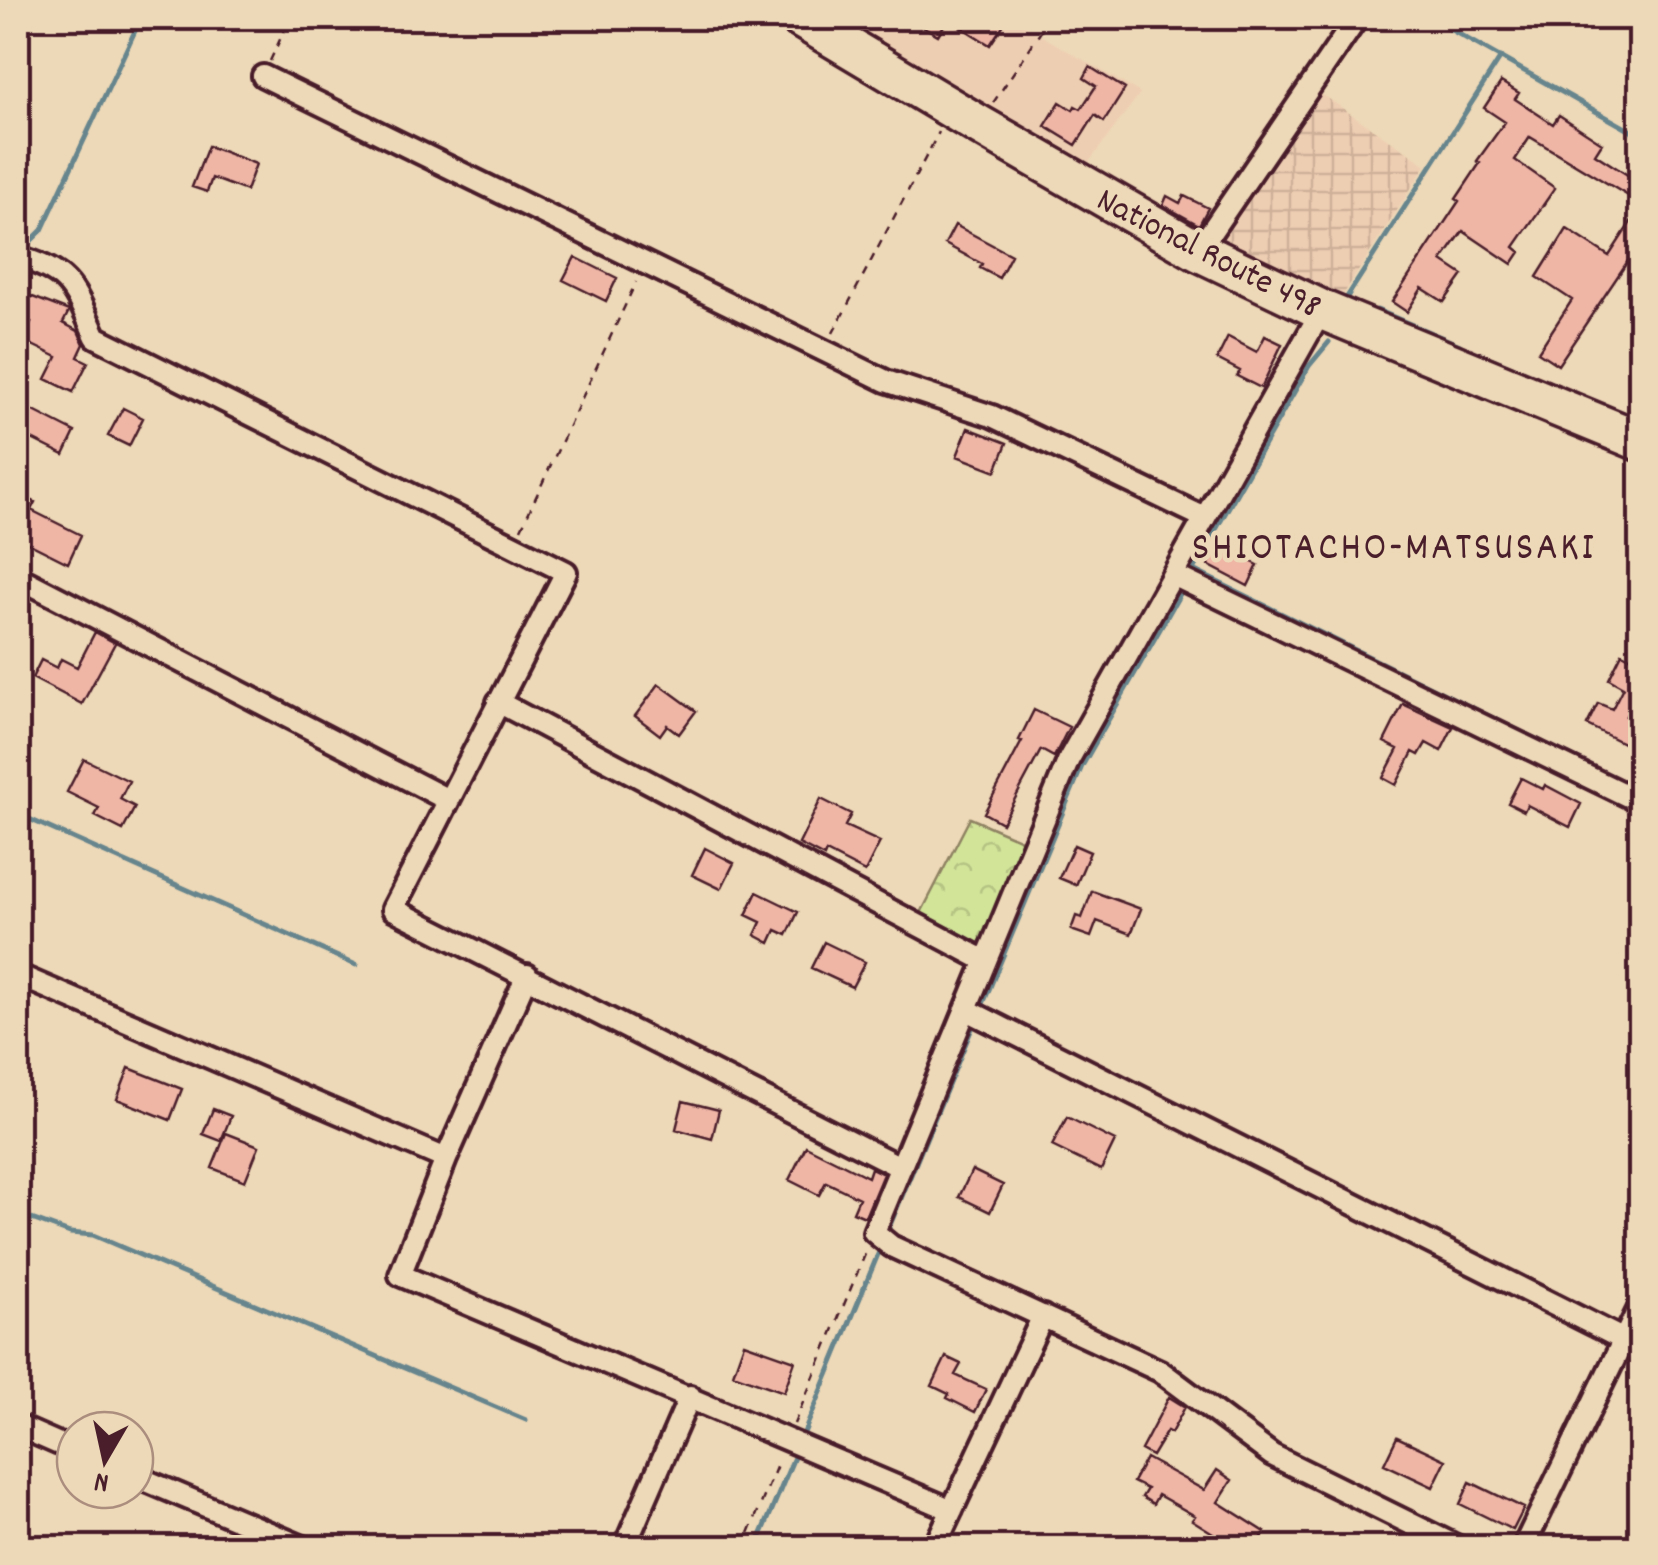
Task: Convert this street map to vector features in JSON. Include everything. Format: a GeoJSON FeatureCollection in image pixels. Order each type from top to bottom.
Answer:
{"type":"FeatureCollection","features":[{"type":"Feature","properties":{"kind":"highway","name":"National Route 498"},"geometry":{"type":"LineString","coordinates":[[800,18],[1198,251],[1322,310],[1640,441]]}},
{"type":"Feature","properties":{"kind":"street"},"geometry":{"type":"LineString","coordinates":[[1198,251],[1357,18]]}},
{"type":"Feature","properties":{"kind":"street"},"geometry":{"type":"LineString","coordinates":[[264,76],[886,381],[992,416],[1206,518]]}},
{"type":"Feature","properties":{"kind":"street"},"geometry":{"type":"LineString","coordinates":[[22,258],[55,270],[71,284],[96,338],[566,572],[394,908],[900,1166]]}},
{"type":"Feature","properties":{"kind":"street"},"geometry":{"type":"LineString","coordinates":[[1322,310],[1070,759],[874,1232],[891,1246],[1160,1371],[1272,1455],[1460,1548]]}},
{"type":"Feature","properties":{"kind":"street"},"geometry":{"type":"LineString","coordinates":[[1173,575],[1640,802]]}},
{"type":"Feature","properties":{"kind":"street"},"geometry":{"type":"LineString","coordinates":[[18,577],[448,800]]}},
{"type":"Feature","properties":{"kind":"street"},"geometry":{"type":"LineString","coordinates":[[498,702],[984,960]]}},
{"type":"Feature","properties":{"kind":"street"},"geometry":{"type":"LineString","coordinates":[[18,974],[446,1158]]}},
{"type":"Feature","properties":{"kind":"street"},"geometry":{"type":"LineString","coordinates":[[528,976],[446,1158],[400,1275],[952,1510]]}},
{"type":"Feature","properties":{"kind":"street"},"geometry":{"type":"LineString","coordinates":[[967,1010],[1632,1344]]}},
{"type":"Feature","properties":{"kind":"street"},"geometry":{"type":"LineString","coordinates":[[1523,1548],[1632,1344],[1640,1306]]}},
{"type":"Feature","properties":{"kind":"street"},"geometry":{"type":"LineString","coordinates":[[934,1548],[1043,1316]]}},
{"type":"Feature","properties":{"kind":"street"},"geometry":{"type":"LineString","coordinates":[[624,1548],[690,1396]]}},
{"type":"Feature","properties":{"kind":"street"},"geometry":{"type":"LineString","coordinates":[[18,1426],[55,1442]]}},
{"type":"Feature","properties":{"kind":"street"},"geometry":{"type":"LineString","coordinates":[[155,1484],[306,1548]]}},
{"type":"Feature","properties":{"kind":"path"},"geometry":{"type":"LineString","coordinates":[[264,76],[290,18]]}},
{"type":"Feature","properties":{"kind":"path"},"geometry":{"type":"LineString","coordinates":[[824,351],[965,117],[1050,18]]}},
{"type":"Feature","properties":{"kind":"path"},"geometry":{"type":"LineString","coordinates":[[513,546],[645,263]]}},
{"type":"Feature","properties":{"kind":"path"},"geometry":{"type":"LineString","coordinates":[[742,1548],[874,1232]]}},
{"type":"Feature","properties":{"kind":"shaded area"},"geometry":{"type":"Polygon","coordinates":[[[834,18],[1011,18],[1140,93],[1083,170],[834,18]]]}},
{"type":"Feature","properties":{"kind":"shaded area"},"geometry":{"type":"Polygon","coordinates":[[[1317,91],[1426,165],[1341,298],[1216,240],[1317,91]]]}},
{"type":"Feature","properties":{"kind":"green space"},"geometry":{"type":"Polygon","coordinates":[[[970,818],[1026,842],[979,947],[920,915],[970,818]]]}},
{"type":"Feature","properties":{"kind":"building"},"geometry":{"type":"Polygon","coordinates":[[[930,18],[1008,18],[990,45],[948,19],[938,35],[924,27],[930,18]]]}},
{"type":"Feature","properties":{"kind":"building"},"geometry":{"type":"Polygon","coordinates":[[[1090,67],[1125,89],[1104,122],[1095,115],[1076,145],[1045,126],[1060,102],[1073,110],[1075,106],[1081,109],[1096,86],[1084,78],[1090,67]]]}},
{"type":"Feature","properties":{"kind":"building"},"geometry":{"type":"Polygon","coordinates":[[[1501,82],[1519,93],[1515,99],[1553,124],[1559,115],[1602,143],[1595,154],[1640,183],[1640,203],[1530,137],[1515,160],[1555,188],[1514,247],[1520,252],[1512,264],[1463,231],[1442,261],[1463,275],[1444,302],[1422,288],[1407,312],[1392,302],[1459,201],[1456,199],[1480,163],[1477,161],[1505,122],[1484,108],[1501,82]]]}},
{"type":"Feature","properties":{"kind":"building"},"geometry":{"type":"Polygon","coordinates":[[[208,146],[256,164],[246,191],[212,178],[207,192],[192,187],[208,146]]]}},
{"type":"Feature","properties":{"kind":"building"},"geometry":{"type":"Polygon","coordinates":[[[1167,196],[1180,203],[1184,196],[1208,208],[1199,225],[1163,205],[1167,196]]]}},
{"type":"Feature","properties":{"kind":"building"},"geometry":{"type":"Polygon","coordinates":[[[1640,208],[1640,243],[1558,365],[1538,352],[1572,300],[1537,277],[1567,229],[1609,256],[1640,208]]]}},
{"type":"Feature","properties":{"kind":"building"},"geometry":{"type":"Polygon","coordinates":[[[955,225],[1011,255],[999,278],[945,244],[955,225]]]}},
{"type":"Feature","properties":{"kind":"building"},"geometry":{"type":"Polygon","coordinates":[[[575,257],[617,278],[606,301],[563,280],[575,257]]]}},
{"type":"Feature","properties":{"kind":"building"},"geometry":{"type":"Polygon","coordinates":[[[30,296],[69,311],[63,323],[78,331],[84,344],[78,357],[88,362],[73,392],[46,379],[57,357],[22,340],[31,322],[19,316],[30,296]]]}},
{"type":"Feature","properties":{"kind":"building"},"geometry":{"type":"Polygon","coordinates":[[[1265,336],[1282,344],[1261,388],[1237,376],[1240,371],[1217,359],[1228,337],[1257,352],[1265,336]]]}},
{"type":"Feature","properties":{"kind":"building"},"geometry":{"type":"Polygon","coordinates":[[[18,403],[75,432],[64,455],[18,432],[18,403]]]}},
{"type":"Feature","properties":{"kind":"building"},"geometry":{"type":"Polygon","coordinates":[[[123,408],[143,418],[129,446],[108,436],[123,408]]]}},
{"type":"Feature","properties":{"kind":"building"},"geometry":{"type":"Polygon","coordinates":[[[968,428],[1007,443],[996,471],[957,456],[968,428]]]}},
{"type":"Feature","properties":{"kind":"building"},"geometry":{"type":"Polygon","coordinates":[[[21,495],[35,502],[31,510],[81,535],[68,563],[18,538],[21,495]]]}},
{"type":"Feature","properties":{"kind":"building"},"geometry":{"type":"Polygon","coordinates":[[[1219,545],[1258,565],[1248,586],[1208,565],[1219,545]]]}},
{"type":"Feature","properties":{"kind":"building"},"geometry":{"type":"Polygon","coordinates":[[[95,632],[115,643],[82,704],[32,678],[41,660],[57,668],[61,659],[77,667],[95,632]]]}},
{"type":"Feature","properties":{"kind":"building"},"geometry":{"type":"Polygon","coordinates":[[[1622,653],[1640,662],[1640,688],[1626,716],[1640,723],[1631,747],[1587,725],[1598,703],[1612,709],[1623,687],[1609,679],[1622,653]]]}},
{"type":"Feature","properties":{"kind":"building"},"geometry":{"type":"Polygon","coordinates":[[[659,684],[696,711],[679,734],[667,725],[660,735],[635,716],[659,684]]]}},
{"type":"Feature","properties":{"kind":"building"},"geometry":{"type":"Polygon","coordinates":[[[1403,704],[1453,727],[1441,751],[1426,743],[1419,755],[1413,752],[1396,785],[1383,778],[1398,749],[1384,742],[1403,704]]]}},
{"type":"Feature","properties":{"kind":"building"},"geometry":{"type":"Polygon","coordinates":[[[1034,710],[1069,727],[1054,757],[1041,750],[1002,823],[984,813],[1034,710]]]}},
{"type":"Feature","properties":{"kind":"building"},"geometry":{"type":"Polygon","coordinates":[[[84,759],[129,781],[120,799],[135,807],[123,830],[95,816],[99,808],[67,792],[84,759]]]}},
{"type":"Feature","properties":{"kind":"building"},"geometry":{"type":"Polygon","coordinates":[[[1521,778],[1543,789],[1545,785],[1581,804],[1570,827],[1527,805],[1524,811],[1508,803],[1521,778]]]}},
{"type":"Feature","properties":{"kind":"building"},"geometry":{"type":"Polygon","coordinates":[[[821,799],[851,814],[845,826],[880,842],[865,872],[826,852],[824,857],[799,844],[821,799]]]}},
{"type":"Feature","properties":{"kind":"building"},"geometry":{"type":"Polygon","coordinates":[[[1074,845],[1090,852],[1076,885],[1059,878],[1074,845]]]}},
{"type":"Feature","properties":{"kind":"building"},"geometry":{"type":"Polygon","coordinates":[[[705,848],[734,863],[721,889],[692,875],[705,848]]]}},
{"type":"Feature","properties":{"kind":"building"},"geometry":{"type":"Polygon","coordinates":[[[1092,891],[1141,909],[1131,934],[1097,921],[1091,937],[1071,930],[1076,916],[1082,918],[1092,891]]]}},
{"type":"Feature","properties":{"kind":"building"},"geometry":{"type":"Polygon","coordinates":[[[757,892],[798,912],[787,935],[776,930],[770,943],[755,935],[761,922],[746,915],[757,892]]]}},
{"type":"Feature","properties":{"kind":"building"},"geometry":{"type":"Polygon","coordinates":[[[824,942],[865,962],[852,987],[811,968],[824,942]]]}},
{"type":"Feature","properties":{"kind":"building"},"geometry":{"type":"Polygon","coordinates":[[[129,1068],[182,1089],[170,1120],[117,1099],[129,1068]]]}},
{"type":"Feature","properties":{"kind":"building"},"geometry":{"type":"Polygon","coordinates":[[[683,1101],[719,1110],[712,1139],[676,1129],[683,1101]]]}},
{"type":"Feature","properties":{"kind":"building"},"geometry":{"type":"Polygon","coordinates":[[[213,1109],[231,1116],[221,1141],[203,1134],[213,1109]]]}},
{"type":"Feature","properties":{"kind":"building"},"geometry":{"type":"Polygon","coordinates":[[[1067,1117],[1115,1141],[1101,1170],[1052,1146],[1067,1117]]]}},
{"type":"Feature","properties":{"kind":"building"},"geometry":{"type":"Polygon","coordinates":[[[226,1133],[259,1146],[245,1181],[212,1168],[226,1133]]]}},
{"type":"Feature","properties":{"kind":"building"},"geometry":{"type":"Polygon","coordinates":[[[806,1146],[868,1177],[871,1168],[883,1174],[865,1217],[853,1212],[859,1198],[826,1182],[819,1195],[789,1180],[806,1146]]]}},
{"type":"Feature","properties":{"kind":"building"},"geometry":{"type":"Polygon","coordinates":[[[972,1170],[1003,1185],[990,1212],[959,1197],[972,1170]]]}},
{"type":"Feature","properties":{"kind":"building"},"geometry":{"type":"Polygon","coordinates":[[[744,1343],[795,1361],[784,1392],[733,1374],[744,1343]]]}},
{"type":"Feature","properties":{"kind":"building"},"geometry":{"type":"Polygon","coordinates":[[[946,1357],[961,1364],[955,1375],[986,1389],[975,1412],[932,1386],[946,1357]]]}},
{"type":"Feature","properties":{"kind":"building"},"geometry":{"type":"Polygon","coordinates":[[[1169,1397],[1185,1407],[1152,1456],[1141,1450],[1169,1397]]]}},
{"type":"Feature","properties":{"kind":"building"},"geometry":{"type":"Polygon","coordinates":[[[1397,1437],[1446,1460],[1433,1487],[1384,1464],[1397,1437]]]}},
{"type":"Feature","properties":{"kind":"building"},"geometry":{"type":"Polygon","coordinates":[[[1146,1458],[1204,1490],[1217,1470],[1232,1480],[1218,1502],[1265,1532],[1255,1548],[1237,1548],[1192,1520],[1195,1516],[1158,1495],[1153,1504],[1142,1497],[1147,1489],[1133,1482],[1146,1458]]]}},
{"type":"Feature","properties":{"kind":"building"},"geometry":{"type":"Polygon","coordinates":[[[1470,1482],[1524,1508],[1513,1530],[1460,1504],[1470,1482]]]}},
{"type":"Feature","properties":{"kind":"waterway"},"geometry":{"type":"LineString","coordinates":[[19,253],[42,230],[141,18]]}},
{"type":"Feature","properties":{"kind":"waterway"},"geometry":{"type":"LineString","coordinates":[[1430,18],[1640,136]]}},
{"type":"Feature","properties":{"kind":"waterway"},"geometry":{"type":"LineString","coordinates":[[1347,297],[1501,57]]}},
{"type":"Feature","properties":{"kind":"waterway"},"geometry":{"type":"LineString","coordinates":[[1377,310],[1460,345]]}},
{"type":"Feature","properties":{"kind":"waterway"},"geometry":{"type":"LineString","coordinates":[[1190,575],[1309,366],[1329,342]]}},
{"type":"Feature","properties":{"kind":"waterway"},"geometry":{"type":"LineString","coordinates":[[1481,354],[1519,370]]}},
{"type":"Feature","properties":{"kind":"waterway"},"geometry":{"type":"LineString","coordinates":[[1544,381],[1564,390]]}},
{"type":"Feature","properties":{"kind":"waterway"},"geometry":{"type":"LineString","coordinates":[[1193,570],[1556,749]]}},
{"type":"Feature","properties":{"kind":"waterway"},"geometry":{"type":"LineString","coordinates":[[980,1011],[1082,766],[1185,585]]}},
{"type":"Feature","properties":{"kind":"waterway"},"geometry":{"type":"LineString","coordinates":[[1569,755],[1640,791]]}},
{"type":"Feature","properties":{"kind":"waterway"},"geometry":{"type":"LineString","coordinates":[[18,814],[356,965]]}},
{"type":"Feature","properties":{"kind":"waterway"},"geometry":{"type":"LineString","coordinates":[[885,1237],[975,1021]]}},
{"type":"Feature","properties":{"kind":"waterway"},"geometry":{"type":"LineString","coordinates":[[18,1214],[70,1233],[93,1235],[526,1420]]}},
{"type":"Feature","properties":{"kind":"waterway"},"geometry":{"type":"LineString","coordinates":[[801,1440],[881,1247]]}},
{"type":"Feature","properties":{"kind":"waterway"},"geometry":{"type":"LineString","coordinates":[[756,1548],[797,1450]]}},
{"type":"Feature","properties":{"kind":"district","name":"SHIOTACHO-MATSUSAKI"},"geometry":{"type":"Point","coordinates":[1394,544]}}]}
